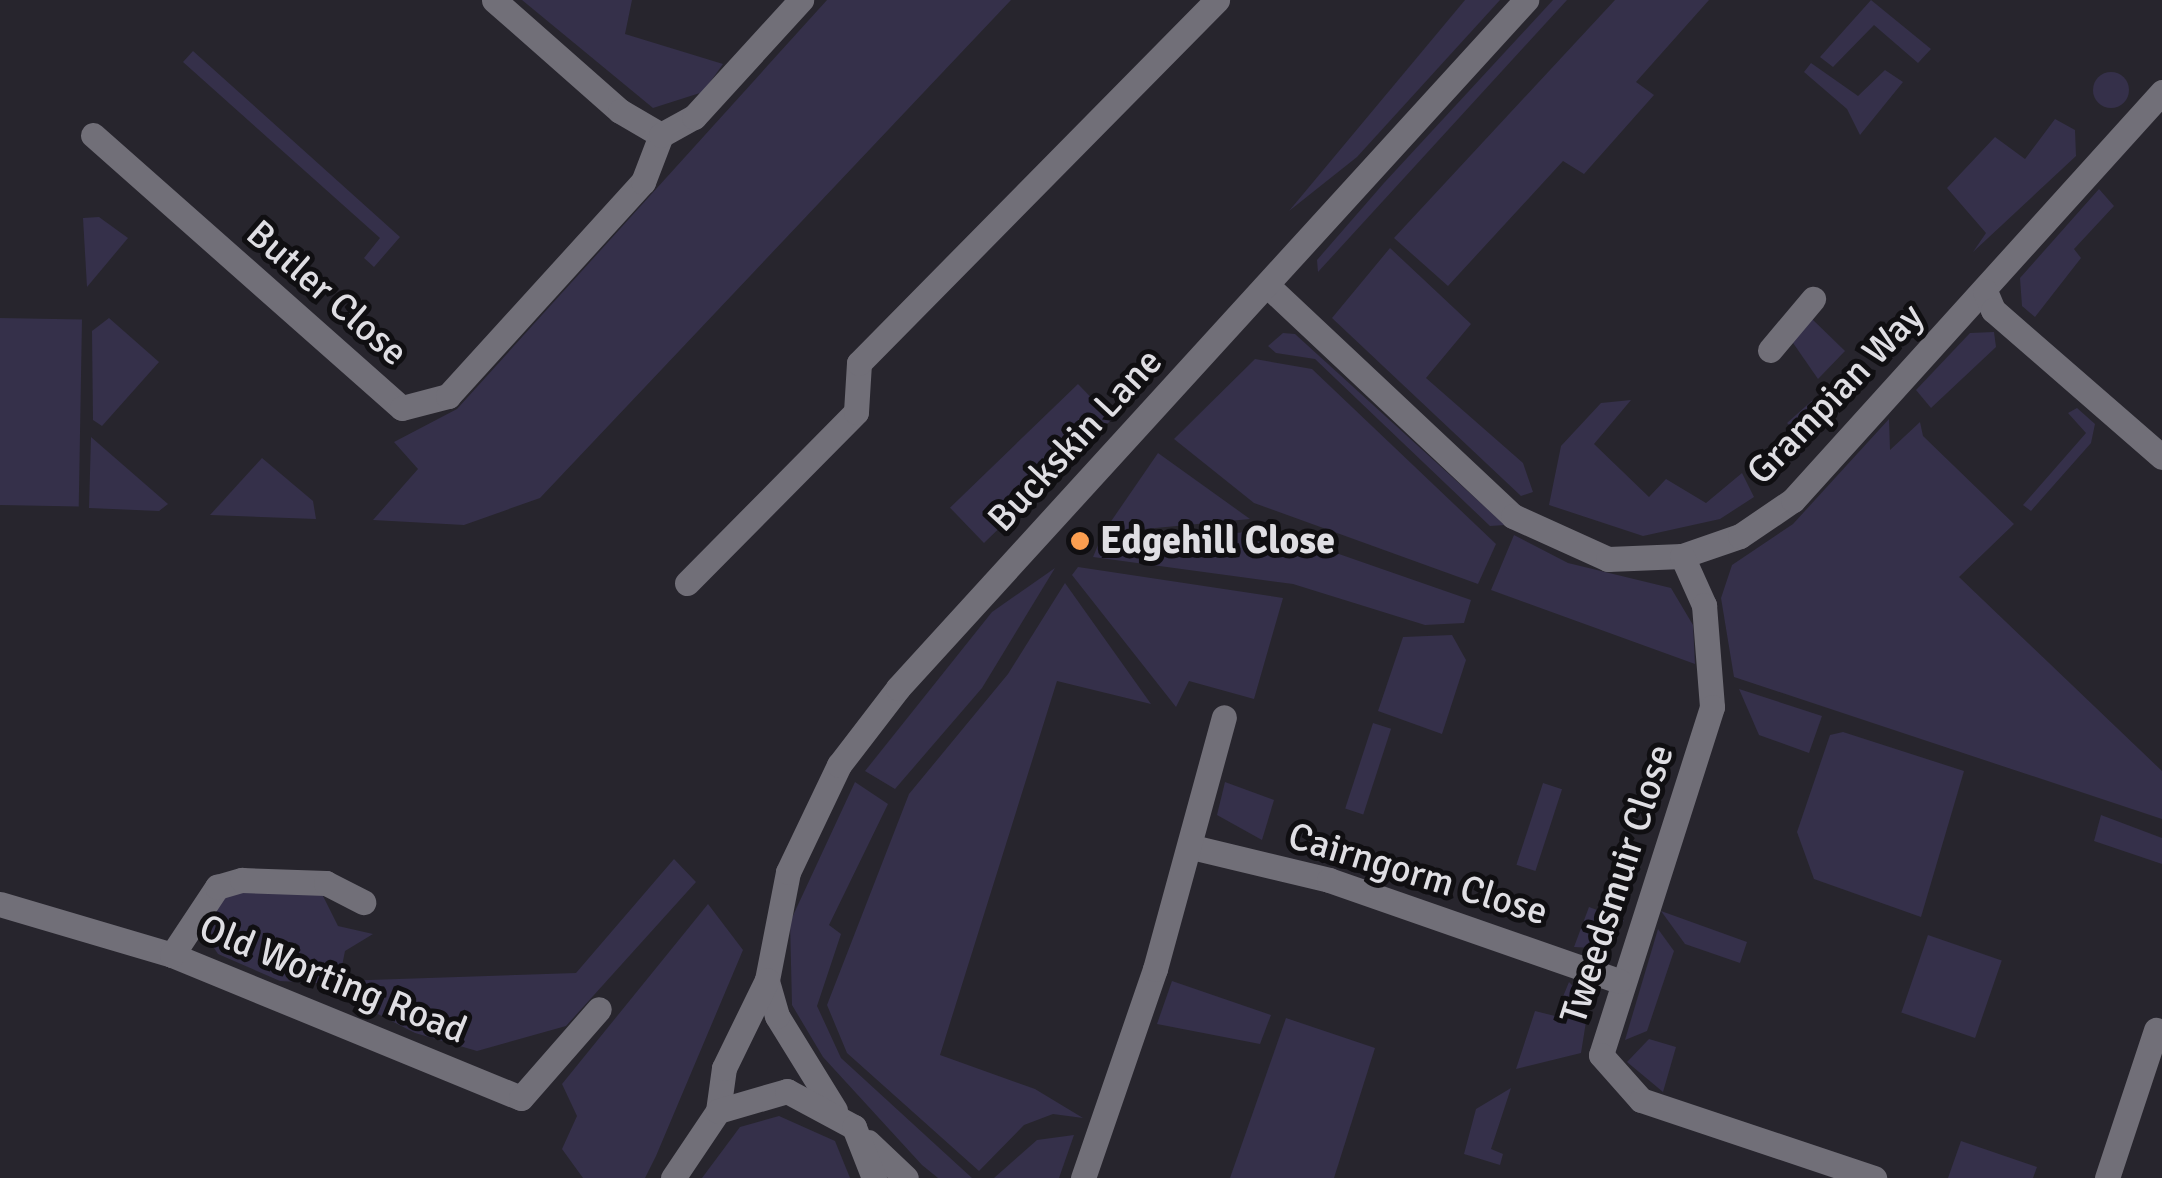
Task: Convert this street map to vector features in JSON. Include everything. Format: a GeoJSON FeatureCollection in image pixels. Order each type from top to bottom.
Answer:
{"type":"FeatureCollection","features":[{"type":"Feature","properties":{"kind":"street"},"geometry":{"type":"LineString","coordinates":[[494,0],[620,112],[660,135],[694,116],[801,0]]}},
{"type":"Feature","properties":{"kind":"street"},"geometry":{"type":"LineString","coordinates":[[687,583],[856,412],[859,363],[1217,0]]}},
{"type":"Feature","properties":{"kind":"street","name":"Buckskin Lane"},"geometry":{"type":"LineString","coordinates":[[718,1111],[724,1068],[766,980],[788,872],[839,765],[898,688],[1526,0]]}},
{"type":"Feature","properties":{"kind":"street","name":"Grampian Way"},"geometry":{"type":"LineString","coordinates":[[1268,286],[1514,516],[1608,559],[1682,556],[1740,536],[1793,500],[2162,92]]}},
{"type":"Feature","properties":{"kind":"street","name":"Butler Close"},"geometry":{"type":"LineString","coordinates":[[93,134],[402,408],[448,396],[643,182],[660,135]]}},
{"type":"Feature","properties":{"kind":"street"},"geometry":{"type":"LineString","coordinates":[[1985,291],[1993,310],[2162,457]]}},
{"type":"Feature","properties":{"kind":"street"},"geometry":{"type":"LineString","coordinates":[[1770,350],[1813,300]]}},
{"type":"Feature","properties":{"kind":"street","name":"Tweedsmuir Close"},"geometry":{"type":"LineString","coordinates":[[1682,556],[1704,605],[1712,707],[1619,981],[1600,1055],[1641,1100],[1874,1178]]}},
{"type":"Feature","properties":{"kind":"street"},"geometry":{"type":"LineString","coordinates":[[1082,1178],[1192,847],[1224,717]]}},
{"type":"Feature","properties":{"kind":"street","name":"Cairngorm Close"},"geometry":{"type":"LineString","coordinates":[[1192,847],[1328,880],[1619,981]]}},
{"type":"Feature","properties":{"kind":"street"},"geometry":{"type":"LineString","coordinates":[[172,955],[217,887],[242,880],[326,883],[362,902]]}},
{"type":"Feature","properties":{"kind":"street","name":"Old Worting Road"},"geometry":{"type":"LineString","coordinates":[[0,904],[172,955],[521,1098],[599,1008]]}},
{"type":"Feature","properties":{"kind":"street"},"geometry":{"type":"LineString","coordinates":[[766,980],[777,1016],[835,1110],[906,1178]]}},
{"type":"Feature","properties":{"kind":"street"},"geometry":{"type":"LineString","coordinates":[[2107,1178],[2156,1030]]}},
{"type":"Feature","properties":{"kind":"street"},"geometry":{"type":"LineString","coordinates":[[672,1178],[718,1111],[787,1092],[835,1110]]}},
{"type":"Feature","properties":{"kind":"street"},"geometry":{"type":"LineString","coordinates":[[854,1128],[874,1178]]}},
{"type":"Feature","properties":{"kind":"shaded area"},"geometry":{"type":"Polygon","coordinates":[[[522,0],[632,0],[625,34],[723,64],[703,92],[653,108],[522,0]]]}},
{"type":"Feature","properties":{"kind":"shaded area"},"geometry":{"type":"Polygon","coordinates":[[[827,0],[1011,0],[540,498],[464,525],[373,520],[418,469],[394,442],[457,409],[827,0]]]}},
{"type":"Feature","properties":{"kind":"shaded area"},"geometry":{"type":"Polygon","coordinates":[[[1465,0],[1500,0],[1357,157],[1289,211],[1465,0]]]}},
{"type":"Feature","properties":{"kind":"shaded area"},"geometry":{"type":"Polygon","coordinates":[[[1553,0],[1567,0],[1318,272],[1317,260],[1553,0]]]}},
{"type":"Feature","properties":{"kind":"shaded area"},"geometry":{"type":"Polygon","coordinates":[[[1615,0],[1709,0],[1636,82],[1654,95],[1584,174],[1563,161],[1448,286],[1394,238],[1615,0]]]}},
{"type":"Feature","properties":{"kind":"shaded area"},"geometry":{"type":"Polygon","coordinates":[[[1871,0],[1931,49],[1918,63],[1874,25],[1833,67],[1820,57],[1871,0]]]}},
{"type":"Feature","properties":{"kind":"shaded area"},"geometry":{"type":"Polygon","coordinates":[[[193,51],[400,237],[374,267],[364,258],[380,238],[183,62],[193,51]]]}},
{"type":"Feature","properties":{"kind":"shaded area"},"geometry":{"type":"Polygon","coordinates":[[[1811,63],[1858,96],[1885,70],[1903,82],[1860,135],[1847,109],[1804,72],[1811,63]]]}},
{"type":"Feature","properties":{"kind":"shaded area"},"geometry":{"type":"Polygon","coordinates":[[[2111,72],[2124,77],[2129,90],[2124,103],[2111,108],[2098,103],[2093,90],[2098,77],[2111,72]]]}},
{"type":"Feature","properties":{"kind":"shaded area"},"geometry":{"type":"Polygon","coordinates":[[[2055,119],[2075,130],[2076,156],[1973,252],[1986,233],[1947,188],[1995,137],[2025,159],[2055,119]]]}},
{"type":"Feature","properties":{"kind":"shaded area"},"geometry":{"type":"Polygon","coordinates":[[[2099,189],[2114,206],[2074,249],[2081,258],[2035,317],[2022,306],[2020,278],[2099,189]]]}},
{"type":"Feature","properties":{"kind":"shaded area"},"geometry":{"type":"Polygon","coordinates":[[[99,217],[128,238],[87,287],[83,218],[99,217]]]}},
{"type":"Feature","properties":{"kind":"shaded area"},"geometry":{"type":"Polygon","coordinates":[[[1390,248],[1471,324],[1426,378],[1523,463],[1533,492],[1521,496],[1332,318],[1390,248]]]}},
{"type":"Feature","properties":{"kind":"shaded area"},"geometry":{"type":"Polygon","coordinates":[[[1810,317],[1845,351],[1818,379],[1791,340],[1810,317]]]}},
{"type":"Feature","properties":{"kind":"shaded area"},"geometry":{"type":"Polygon","coordinates":[[[0,318],[82,319],[79,506],[0,505],[0,318]]]}},
{"type":"Feature","properties":{"kind":"shaded area"},"geometry":{"type":"Polygon","coordinates":[[[109,318],[159,362],[102,426],[93,420],[92,331],[109,318]]]}},
{"type":"Feature","properties":{"kind":"shaded area"},"geometry":{"type":"Polygon","coordinates":[[[1994,332],[1996,347],[1931,408],[1916,390],[1970,333],[1994,332]]]}},
{"type":"Feature","properties":{"kind":"shaded area"},"geometry":{"type":"Polygon","coordinates":[[[1283,333],[1295,334],[1505,525],[1490,526],[1315,359],[1276,353],[1268,346],[1283,333]]]}},
{"type":"Feature","properties":{"kind":"shaded area"},"geometry":{"type":"Polygon","coordinates":[[[1255,359],[1312,369],[1496,544],[1478,584],[1254,503],[1174,439],[1255,359]]]}},
{"type":"Feature","properties":{"kind":"shaded area"},"geometry":{"type":"Polygon","coordinates":[[[1078,384],[1112,419],[984,543],[950,508],[1078,384]]]}},
{"type":"Feature","properties":{"kind":"shaded area"},"geometry":{"type":"Polygon","coordinates":[[[1815,398],[1835,416],[1797,458],[1788,451],[1801,436],[1787,423],[1815,398]]]}},
{"type":"Feature","properties":{"kind":"shaded area"},"geometry":{"type":"Polygon","coordinates":[[[1631,400],[1594,444],[1649,497],[1666,479],[1706,503],[1742,473],[1754,497],[1720,519],[1643,536],[1549,505],[1561,446],[1601,403],[1631,400]]]}},
{"type":"Feature","properties":{"kind":"shaded area"},"geometry":{"type":"Polygon","coordinates":[[[2077,408],[2095,424],[2091,443],[2031,511],[2023,505],[2086,433],[2068,413],[2077,408]]]}},
{"type":"Feature","properties":{"kind":"shaded area"},"geometry":{"type":"Polygon","coordinates":[[[1889,419],[1890,450],[1920,422],[1923,436],[2014,524],[1959,577],[2162,771],[2162,819],[1734,677],[1721,598],[1732,565],[1793,524],[1889,419]]]}},
{"type":"Feature","properties":{"kind":"shaded area"},"geometry":{"type":"Polygon","coordinates":[[[91,437],[168,504],[159,511],[89,508],[91,437]]]}},
{"type":"Feature","properties":{"kind":"shaded area"},"geometry":{"type":"Polygon","coordinates":[[[1158,453],[1250,519],[1103,533],[1158,453]]]}},
{"type":"Feature","properties":{"kind":"shaded area"},"geometry":{"type":"Polygon","coordinates":[[[262,458],[313,501],[316,519],[210,515],[262,458]]]}},
{"type":"Feature","properties":{"kind":"shaded area"},"geometry":{"type":"Polygon","coordinates":[[[1270,530],[1471,600],[1464,623],[1425,625],[1293,584],[1093,557],[1098,545],[1270,530]]]}},
{"type":"Feature","properties":{"kind":"shaded area"},"geometry":{"type":"Polygon","coordinates":[[[1514,535],[1568,563],[1671,588],[1693,625],[1695,664],[1491,590],[1514,535]]]}},
{"type":"Feature","properties":{"kind":"shaded area"},"geometry":{"type":"Polygon","coordinates":[[[1078,567],[1283,598],[1254,699],[1189,681],[1176,707],[1072,575],[1078,567]]]}},
{"type":"Feature","properties":{"kind":"shaded area"},"geometry":{"type":"Polygon","coordinates":[[[1055,568],[982,688],[895,789],[865,771],[992,612],[1055,568]]]}},
{"type":"Feature","properties":{"kind":"shaded area"},"geometry":{"type":"Polygon","coordinates":[[[1065,583],[1151,704],[1057,681],[940,1055],[1035,1089],[1083,1118],[1053,1114],[1024,1125],[979,1171],[847,1053],[827,1005],[909,794],[1008,674],[1065,583]]]}},
{"type":"Feature","properties":{"kind":"shaded area"},"geometry":{"type":"Polygon","coordinates":[[[1452,635],[1466,660],[1442,734],[1378,711],[1403,637],[1452,635]]]}},
{"type":"Feature","properties":{"kind":"shaded area"},"geometry":{"type":"Polygon","coordinates":[[[1739,689],[1822,716],[1809,753],[1759,735],[1739,689]]]}},
{"type":"Feature","properties":{"kind":"shaded area"},"geometry":{"type":"Polygon","coordinates":[[[1373,723],[1391,729],[1363,814],[1345,809],[1373,723]]]}},
{"type":"Feature","properties":{"kind":"shaded area"},"geometry":{"type":"Polygon","coordinates":[[[1843,732],[1964,771],[1921,917],[1814,879],[1797,832],[1830,735],[1843,732]]]}},
{"type":"Feature","properties":{"kind":"shaded area"},"geometry":{"type":"Polygon","coordinates":[[[855,782],[888,804],[829,925],[841,934],[817,1006],[841,1058],[972,1178],[938,1178],[922,1165],[823,1057],[792,1005],[790,922],[855,782]]]}},
{"type":"Feature","properties":{"kind":"shaded area"},"geometry":{"type":"Polygon","coordinates":[[[1225,782],[1274,800],[1262,840],[1217,815],[1225,782]]]}},
{"type":"Feature","properties":{"kind":"shaded area"},"geometry":{"type":"Polygon","coordinates":[[[1543,783],[1562,789],[1535,871],[1516,865],[1543,783]]]}},
{"type":"Feature","properties":{"kind":"shaded area"},"geometry":{"type":"Polygon","coordinates":[[[2101,815],[2162,838],[2162,864],[2094,841],[2101,815]]]}},
{"type":"Feature","properties":{"kind":"shaded area"},"geometry":{"type":"Polygon","coordinates":[[[674,859],[696,882],[566,1026],[477,1051],[415,1033],[317,983],[280,981],[218,954],[202,930],[223,898],[242,890],[322,894],[338,926],[373,934],[345,951],[339,981],[576,973],[674,859]]]}},
{"type":"Feature","properties":{"kind":"shaded area"},"geometry":{"type":"Polygon","coordinates":[[[708,904],[743,950],[656,1156],[645,1178],[583,1178],[562,1149],[577,1116],[562,1084],[708,904]]]}},
{"type":"Feature","properties":{"kind":"shaded area"},"geometry":{"type":"Polygon","coordinates":[[[1589,907],[1624,920],[1610,949],[1574,947],[1589,907]]]}},
{"type":"Feature","properties":{"kind":"shaded area"},"geometry":{"type":"Polygon","coordinates":[[[1661,911],[1747,942],[1740,963],[1685,944],[1661,911]]]}},
{"type":"Feature","properties":{"kind":"shaded area"},"geometry":{"type":"Polygon","coordinates":[[[1658,929],[1674,951],[1647,1031],[1625,1040],[1658,929]]]}},
{"type":"Feature","properties":{"kind":"shaded area"},"geometry":{"type":"Polygon","coordinates":[[[1928,935],[2002,960],[1975,1038],[1901,1013],[1928,935]]]}},
{"type":"Feature","properties":{"kind":"shaded area"},"geometry":{"type":"Polygon","coordinates":[[[1172,981],[1271,1015],[1260,1044],[1157,1024],[1172,981]]]}},
{"type":"Feature","properties":{"kind":"shaded area"},"geometry":{"type":"Polygon","coordinates":[[[1569,982],[1589,1003],[1581,1053],[1516,1069],[1535,1011],[1555,1016],[1569,982]]]}},
{"type":"Feature","properties":{"kind":"shaded area"},"geometry":{"type":"Polygon","coordinates":[[[1286,1018],[1375,1048],[1334,1178],[1230,1178],[1286,1018]]]}},
{"type":"Feature","properties":{"kind":"shaded area"},"geometry":{"type":"Polygon","coordinates":[[[1649,1039],[1676,1047],[1663,1092],[1627,1062],[1649,1039]]]}},
{"type":"Feature","properties":{"kind":"shaded area"},"geometry":{"type":"Polygon","coordinates":[[[1511,1088],[1491,1149],[1503,1154],[1500,1165],[1464,1154],[1476,1109],[1511,1088]]]}},
{"type":"Feature","properties":{"kind":"shaded area"},"geometry":{"type":"Polygon","coordinates":[[[779,1116],[835,1141],[850,1178],[702,1178],[740,1127],[779,1116]]]}},
{"type":"Feature","properties":{"kind":"shaded area"},"geometry":{"type":"Polygon","coordinates":[[[1074,1135],[1059,1178],[994,1178],[1037,1140],[1074,1135]]]}},
{"type":"Feature","properties":{"kind":"shaded area"},"geometry":{"type":"Polygon","coordinates":[[[1961,1141],[2037,1167],[2033,1178],[1948,1178],[1961,1141]]]}},
{"type":"Feature","properties":{"kind":"place","name":"Edgehill Close"},"geometry":{"type":"Point","coordinates":[1080,541]}}]}
